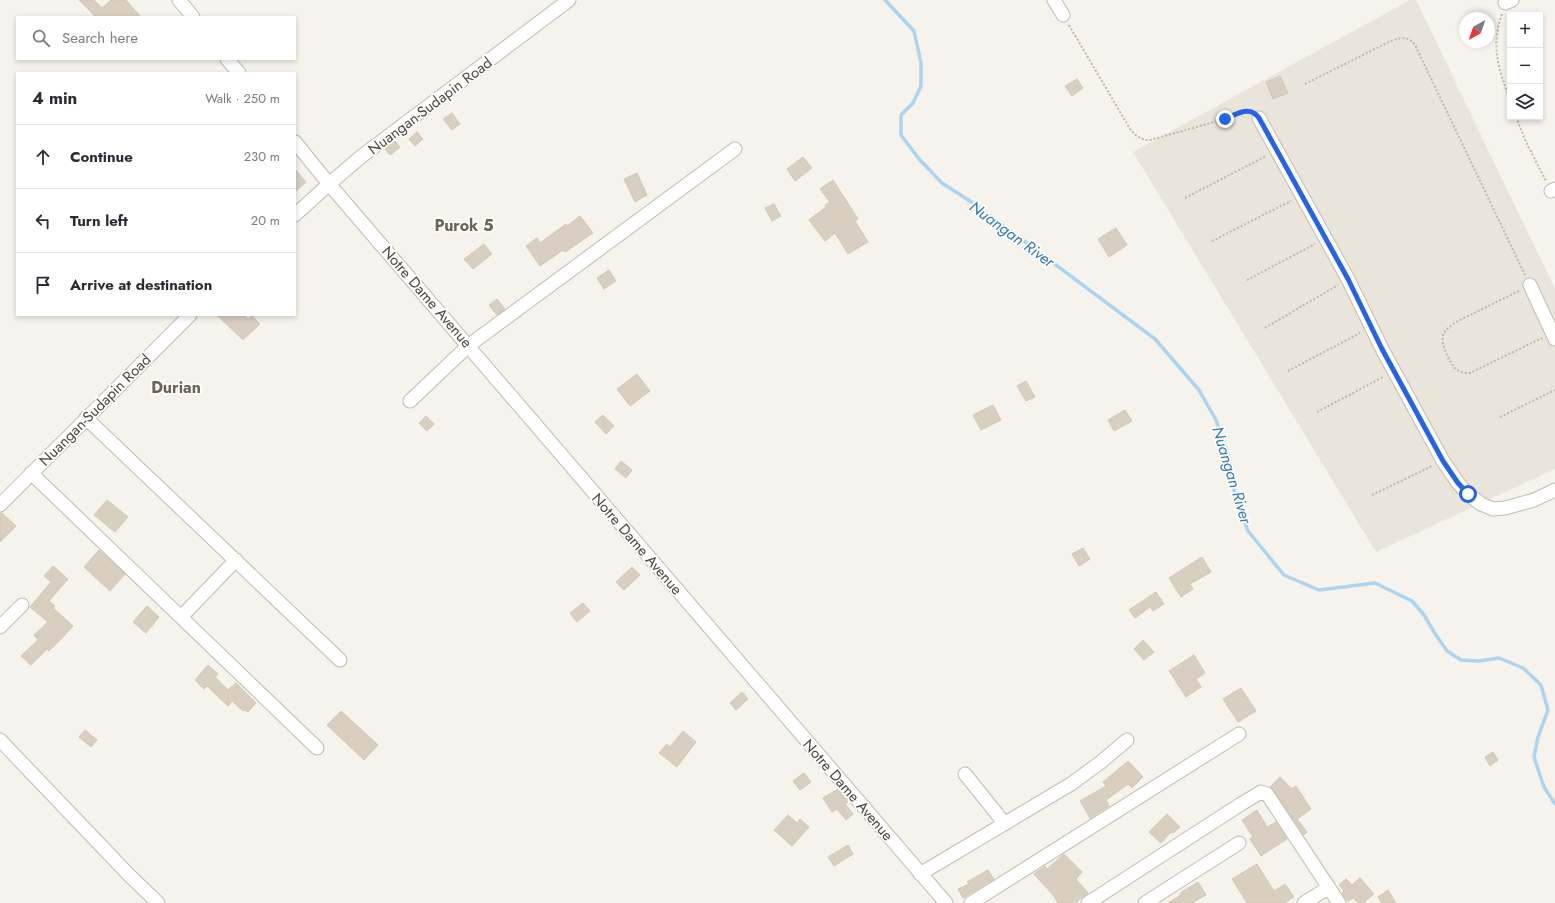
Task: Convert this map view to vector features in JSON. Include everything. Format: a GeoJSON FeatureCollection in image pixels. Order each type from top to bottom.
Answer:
{"type":"FeatureCollection","features":[{"type":"Feature","properties":{"kind":"street"},"geometry":{"type":"LineString","coordinates":[[179,0],[192,16]]}},
{"type":"Feature","properties":{"kind":"street","name":"Nuangan-Sudapin Road"},"geometry":{"type":"LineString","coordinates":[[296,214],[329,184],[392,134],[568,0]]}},
{"type":"Feature","properties":{"kind":"street"},"geometry":{"type":"LineString","coordinates":[[1054,0],[1063,15]]}},
{"type":"Feature","properties":{"kind":"street"},"geometry":{"type":"LineString","coordinates":[[228,60],[238,72]]}},
{"type":"Feature","properties":{"kind":"street"},"geometry":{"type":"LineString","coordinates":[[1259,118],[1348,279],[1370,327],[1443,461],[1458,483],[1468,494],[1482,504],[1493,509],[1505,508],[1527,502],[1555,490]]}},
{"type":"Feature","properties":{"kind":"street","name":"Notre Dame Avenue"},"geometry":{"type":"LineString","coordinates":[[296,143],[329,184],[946,903]]}},
{"type":"Feature","properties":{"kind":"street"},"geometry":{"type":"LineString","coordinates":[[410,401],[468,346],[734,149]]}},
{"type":"Feature","properties":{"kind":"street"},"geometry":{"type":"LineString","coordinates":[[1530,285],[1554,336]]}},
{"type":"Feature","properties":{"kind":"street","name":"Nuangan-Sudapin Road"},"geometry":{"type":"LineString","coordinates":[[0,505],[189,316]]}},
{"type":"Feature","properties":{"kind":"street"},"geometry":{"type":"LineString","coordinates":[[86,418],[340,660]]}},
{"type":"Feature","properties":{"kind":"street"},"geometry":{"type":"LineString","coordinates":[[31,473],[317,748]]}},
{"type":"Feature","properties":{"kind":"street"},"geometry":{"type":"LineString","coordinates":[[181,617],[236,560]]}},
{"type":"Feature","properties":{"kind":"street"},"geometry":{"type":"LineString","coordinates":[[0,627],[22,605]]}},
{"type":"Feature","properties":{"kind":"street"},"geometry":{"type":"LineString","coordinates":[[971,903],[1239,734]]}},
{"type":"Feature","properties":{"kind":"street"},"geometry":{"type":"LineString","coordinates":[[0,740],[158,903]]}},
{"type":"Feature","properties":{"kind":"street"},"geometry":{"type":"LineString","coordinates":[[920,874],[1071,784],[1101,762],[1127,740]]}},
{"type":"Feature","properties":{"kind":"street"},"geometry":{"type":"LineString","coordinates":[[966,774],[1005,824]]}},
{"type":"Feature","properties":{"kind":"street"},"geometry":{"type":"LineString","coordinates":[[1088,903],[1261,792],[1270,797],[1339,903]]}},
{"type":"Feature","properties":{"kind":"street"},"geometry":{"type":"LineString","coordinates":[[1145,903],[1240,844]]}},
{"type":"Feature","properties":{"kind":"street"},"geometry":{"type":"LineString","coordinates":[[1304,903],[1328,888]]}},
{"type":"Feature","properties":{"kind":"path"},"geometry":{"type":"LineString","coordinates":[[1507,92],[1499,70],[1496,50],[1497,34],[1509,2]]}},
{"type":"Feature","properties":{"kind":"path"},"geometry":{"type":"LineString","coordinates":[[1063,15],[1130,129],[1135,136],[1142,140],[1150,140],[1225,119],[1241,112],[1252,112],[1259,118]]}},
{"type":"Feature","properties":{"kind":"path"},"geometry":{"type":"LineString","coordinates":[[1304,84],[1393,40],[1406,38],[1412,40],[1530,285],[1456,322],[1448,328],[1443,336],[1442,344],[1455,368],[1463,373],[1470,373],[1554,336]]}},
{"type":"Feature","properties":{"kind":"path"},"geometry":{"type":"LineString","coordinates":[[1517,120],[1526,142],[1553,190]]}},
{"type":"Feature","properties":{"kind":"path"},"geometry":{"type":"LineString","coordinates":[[1186,198],[1277,151]]}},
{"type":"Feature","properties":{"kind":"path"},"geometry":{"type":"LineString","coordinates":[[1212,241],[1301,196]]}},
{"type":"Feature","properties":{"kind":"path"},"geometry":{"type":"LineString","coordinates":[[1247,280],[1324,238]]}},
{"type":"Feature","properties":{"kind":"path"},"geometry":{"type":"LineString","coordinates":[[1265,328],[1348,279]]}},
{"type":"Feature","properties":{"kind":"path"},"geometry":{"type":"LineString","coordinates":[[1288,371],[1370,327]]}},
{"type":"Feature","properties":{"kind":"path"},"geometry":{"type":"LineString","coordinates":[[1317,412],[1394,371]]}},
{"type":"Feature","properties":{"kind":"path"},"geometry":{"type":"LineString","coordinates":[[1500,417],[1555,390]]}},
{"type":"Feature","properties":{"kind":"path"},"geometry":{"type":"LineString","coordinates":[[1372,495],[1443,461]]}},
{"type":"Feature","properties":{"kind":"shaded area"},"geometry":{"type":"Polygon","coordinates":[[[1410,0],[1416,0],[1555,289],[1555,469],[1376,552],[1133,152],[1410,0]]]}},
{"type":"Feature","properties":{"kind":"building"},"geometry":{"type":"Polygon","coordinates":[[[79,0],[94,0],[102,8],[111,0],[126,0],[140,16],[93,16],[94,15],[79,0]]]}},
{"type":"Feature","properties":{"kind":"building"},"geometry":{"type":"Polygon","coordinates":[[[1280,76],[1288,93],[1273,99],[1266,82],[1280,76]]]}},
{"type":"Feature","properties":{"kind":"building"},"geometry":{"type":"Polygon","coordinates":[[[1077,79],[1083,88],[1072,96],[1065,86],[1077,79]]]}},
{"type":"Feature","properties":{"kind":"building"},"geometry":{"type":"Polygon","coordinates":[[[452,113],[460,124],[452,130],[443,119],[452,113]]]}},
{"type":"Feature","properties":{"kind":"building"},"geometry":{"type":"Polygon","coordinates":[[[417,132],[423,139],[415,146],[409,139],[417,132]]]}},
{"type":"Feature","properties":{"kind":"building"},"geometry":{"type":"Polygon","coordinates":[[[395,141],[400,147],[390,155],[385,149],[395,141]]]}},
{"type":"Feature","properties":{"kind":"building"},"geometry":{"type":"Polygon","coordinates":[[[803,157],[812,168],[795,181],[787,169],[803,157]]]}},
{"type":"Feature","properties":{"kind":"building"},"geometry":{"type":"Polygon","coordinates":[[[296,170],[306,182],[296,191],[296,170]]]}},
{"type":"Feature","properties":{"kind":"building"},"geometry":{"type":"Polygon","coordinates":[[[637,173],[647,195],[635,202],[624,179],[637,173]]]}},
{"type":"Feature","properties":{"kind":"building"},"geometry":{"type":"Polygon","coordinates":[[[833,180],[858,219],[855,221],[868,242],[848,254],[835,233],[825,241],[809,220],[830,202],[820,189],[833,180]]]}},
{"type":"Feature","properties":{"kind":"building"},"geometry":{"type":"Polygon","coordinates":[[[774,204],[781,216],[772,221],[765,208],[774,204]]]}},
{"type":"Feature","properties":{"kind":"building"},"geometry":{"type":"Polygon","coordinates":[[[580,216],[593,233],[565,252],[563,250],[540,266],[526,246],[537,238],[540,243],[566,224],[567,226],[580,216]]]}},
{"type":"Feature","properties":{"kind":"building"},"geometry":{"type":"Polygon","coordinates":[[[1116,228],[1127,245],[1109,257],[1098,239],[1116,228]]]}},
{"type":"Feature","properties":{"kind":"building"},"geometry":{"type":"Polygon","coordinates":[[[484,244],[492,254],[473,269],[464,259],[484,244]]]}},
{"type":"Feature","properties":{"kind":"building"},"geometry":{"type":"Polygon","coordinates":[[[609,270],[616,281],[604,289],[597,278],[609,270]]]}},
{"type":"Feature","properties":{"kind":"building"},"geometry":{"type":"Polygon","coordinates":[[[497,299],[505,309],[497,315],[489,305],[497,299]]]}},
{"type":"Feature","properties":{"kind":"building"},"geometry":{"type":"Polygon","coordinates":[[[218,316],[245,316],[248,319],[252,316],[260,324],[243,340],[218,316]]]}},
{"type":"Feature","properties":{"kind":"building"},"geometry":{"type":"Polygon","coordinates":[[[637,374],[650,391],[630,406],[617,389],[637,374]]]}},
{"type":"Feature","properties":{"kind":"building"},"geometry":{"type":"Polygon","coordinates":[[[1026,381],[1035,397],[1026,401],[1017,386],[1026,381]]]}},
{"type":"Feature","properties":{"kind":"building"},"geometry":{"type":"Polygon","coordinates":[[[993,405],[1001,420],[981,430],[973,415],[993,405]]]}},
{"type":"Feature","properties":{"kind":"building"},"geometry":{"type":"Polygon","coordinates":[[[1125,410],[1132,421],[1114,431],[1108,420],[1125,410]]]}},
{"type":"Feature","properties":{"kind":"building"},"geometry":{"type":"Polygon","coordinates":[[[603,415],[614,426],[606,434],[595,422],[603,415]]]}},
{"type":"Feature","properties":{"kind":"building"},"geometry":{"type":"Polygon","coordinates":[[[426,416],[434,424],[427,431],[419,423],[426,416]]]}},
{"type":"Feature","properties":{"kind":"building"},"geometry":{"type":"Polygon","coordinates":[[[621,461],[632,470],[626,478],[615,469],[621,461]]]}},
{"type":"Feature","properties":{"kind":"building"},"geometry":{"type":"Polygon","coordinates":[[[107,500],[128,517],[115,532],[94,515],[107,500]]]}},
{"type":"Feature","properties":{"kind":"building"},"geometry":{"type":"Polygon","coordinates":[[[0,513],[2,513],[16,526],[0,542],[0,513]]]}},
{"type":"Feature","properties":{"kind":"building"},"geometry":{"type":"Polygon","coordinates":[[[1083,548],[1090,559],[1079,566],[1072,554],[1083,548]]]}},
{"type":"Feature","properties":{"kind":"building"},"geometry":{"type":"Polygon","coordinates":[[[99,550],[125,574],[110,591],[84,567],[99,550]]]}},
{"type":"Feature","properties":{"kind":"building"},"geometry":{"type":"Polygon","coordinates":[[[1202,557],[1211,572],[1190,584],[1193,589],[1181,597],[1169,578],[1202,557]]]}},
{"type":"Feature","properties":{"kind":"building"},"geometry":{"type":"Polygon","coordinates":[[[53,566],[68,579],[49,601],[55,606],[53,608],[73,626],[49,651],[47,649],[31,665],[21,656],[38,640],[34,635],[48,622],[30,607],[51,582],[44,576],[53,566]]]}},
{"type":"Feature","properties":{"kind":"building"},"geometry":{"type":"Polygon","coordinates":[[[632,567],[640,575],[624,590],[616,582],[632,567]]]}},
{"type":"Feature","properties":{"kind":"building"},"geometry":{"type":"Polygon","coordinates":[[[1156,592],[1164,604],[1153,611],[1150,607],[1135,618],[1129,610],[1156,592]]]}},
{"type":"Feature","properties":{"kind":"building"},"geometry":{"type":"Polygon","coordinates":[[[583,603],[590,611],[577,622],[570,613],[583,603]]]}},
{"type":"Feature","properties":{"kind":"building"},"geometry":{"type":"Polygon","coordinates":[[[147,606],[159,617],[146,633],[133,622],[147,606]]]}},
{"type":"Feature","properties":{"kind":"building"},"geometry":{"type":"Polygon","coordinates":[[[1143,640],[1154,652],[1144,660],[1134,649],[1143,640]]]}},
{"type":"Feature","properties":{"kind":"building"},"geometry":{"type":"Polygon","coordinates":[[[1194,655],[1205,673],[1196,679],[1201,687],[1186,697],[1169,671],[1194,655]]]}},
{"type":"Feature","properties":{"kind":"building"},"geometry":{"type":"Polygon","coordinates":[[[208,665],[218,674],[215,677],[228,690],[236,683],[256,703],[248,712],[245,710],[243,711],[232,701],[228,706],[207,686],[204,689],[195,680],[208,665]]]}},
{"type":"Feature","properties":{"kind":"building"},"geometry":{"type":"Polygon","coordinates":[[[1241,688],[1256,711],[1238,722],[1223,699],[1241,688]]]}},
{"type":"Feature","properties":{"kind":"building"},"geometry":{"type":"Polygon","coordinates":[[[742,692],[748,699],[736,710],[730,703],[742,692]]]}},
{"type":"Feature","properties":{"kind":"building"},"geometry":{"type":"Polygon","coordinates":[[[341,711],[378,745],[364,760],[327,725],[341,711]]]}},
{"type":"Feature","properties":{"kind":"building"},"geometry":{"type":"Polygon","coordinates":[[[85,730],[97,740],[91,747],[79,737],[85,730]]]}},
{"type":"Feature","properties":{"kind":"building"},"geometry":{"type":"Polygon","coordinates":[[[683,731],[696,742],[677,767],[659,753],[667,744],[670,747],[683,731]]]}},
{"type":"Feature","properties":{"kind":"building"},"geometry":{"type":"Polygon","coordinates":[[[1493,752],[1498,760],[1490,766],[1485,757],[1493,752]]]}},
{"type":"Feature","properties":{"kind":"building"},"geometry":{"type":"Polygon","coordinates":[[[1128,761],[1143,777],[1132,788],[1128,784],[1106,800],[1109,806],[1090,818],[1080,801],[1106,786],[1103,782],[1128,761]]]}},
{"type":"Feature","properties":{"kind":"building"},"geometry":{"type":"Polygon","coordinates":[[[804,773],[811,782],[800,790],[793,781],[804,773]]]}},
{"type":"Feature","properties":{"kind":"building"},"geometry":{"type":"Polygon","coordinates":[[[1280,777],[1292,789],[1296,786],[1311,809],[1297,819],[1307,832],[1304,835],[1274,790],[1270,787],[1280,777]]]}},
{"type":"Feature","properties":{"kind":"building"},"geometry":{"type":"Polygon","coordinates":[[[838,789],[848,802],[845,804],[853,814],[846,820],[837,809],[832,812],[823,798],[838,789]]]}},
{"type":"Feature","properties":{"kind":"building"},"geometry":{"type":"Polygon","coordinates":[[[1257,810],[1267,827],[1276,822],[1287,839],[1261,856],[1250,839],[1253,837],[1242,820],[1257,810]]]}},
{"type":"Feature","properties":{"kind":"building"},"geometry":{"type":"Polygon","coordinates":[[[1167,814],[1180,827],[1173,833],[1171,832],[1161,843],[1149,832],[1167,814]]]}},
{"type":"Feature","properties":{"kind":"building"},"geometry":{"type":"Polygon","coordinates":[[[788,815],[797,823],[800,819],[809,827],[792,846],[774,830],[788,815]]]}},
{"type":"Feature","properties":{"kind":"building"},"geometry":{"type":"Polygon","coordinates":[[[848,845],[853,854],[834,866],[828,857],[848,845]]]}},
{"type":"Feature","properties":{"kind":"building"},"geometry":{"type":"Polygon","coordinates":[[[1064,854],[1082,872],[1076,879],[1088,893],[1075,903],[1058,903],[1053,895],[1034,874],[1045,866],[1047,869],[1064,854]]]}},
{"type":"Feature","properties":{"kind":"building"},"geometry":{"type":"Polygon","coordinates":[[[1257,864],[1274,891],[1285,884],[1294,897],[1284,903],[1247,903],[1232,879],[1257,864]]]}},
{"type":"Feature","properties":{"kind":"building"},"geometry":{"type":"Polygon","coordinates":[[[988,870],[994,879],[963,898],[958,889],[969,884],[967,882],[988,870]]]}},
{"type":"Feature","properties":{"kind":"building"},"geometry":{"type":"Polygon","coordinates":[[[1360,878],[1374,894],[1363,903],[1358,903],[1353,898],[1348,901],[1342,893],[1344,891],[1339,885],[1346,879],[1352,885],[1360,878]]]}},
{"type":"Feature","properties":{"kind":"building"},"geometry":{"type":"Polygon","coordinates":[[[1198,882],[1206,895],[1192,903],[1168,903],[1181,895],[1180,893],[1198,882]]]}},
{"type":"Feature","properties":{"kind":"building"},"geometry":{"type":"Polygon","coordinates":[[[1388,890],[1396,903],[1382,903],[1378,897],[1388,890]]]}},
{"type":"Feature","properties":{"kind":"waterway","name":"Nuangan River"},"geometry":{"type":"LineString","coordinates":[[885,0],[914,31],[921,63],[921,86],[913,103],[901,115],[901,135],[919,159],[942,183],[973,203],[1155,339],[1199,390],[1216,420],[1228,454],[1235,496],[1248,531],[1284,575],[1319,590],[1375,583],[1412,601],[1424,615],[1447,651],[1461,660],[1479,661],[1499,658],[1523,668],[1541,685],[1548,710],[1538,737],[1534,757],[1544,787],[1555,804]]}},
{"type":"Feature","properties":{"kind":"district","name":"Purok 5"},"geometry":{"type":"Point","coordinates":[464,225]}},
{"type":"Feature","properties":{"kind":"district","name":"Durian"},"geometry":{"type":"Point","coordinates":[176,387]}},
{"type":"Feature","properties":{"kind":"route"},"geometry":{"type":"LineString","coordinates":[[1225,119],[1241,112],[1248,111],[1257,115],[1259,118],[1348,279],[1370,327],[1443,461],[1458,483],[1468,494]]}}]}
